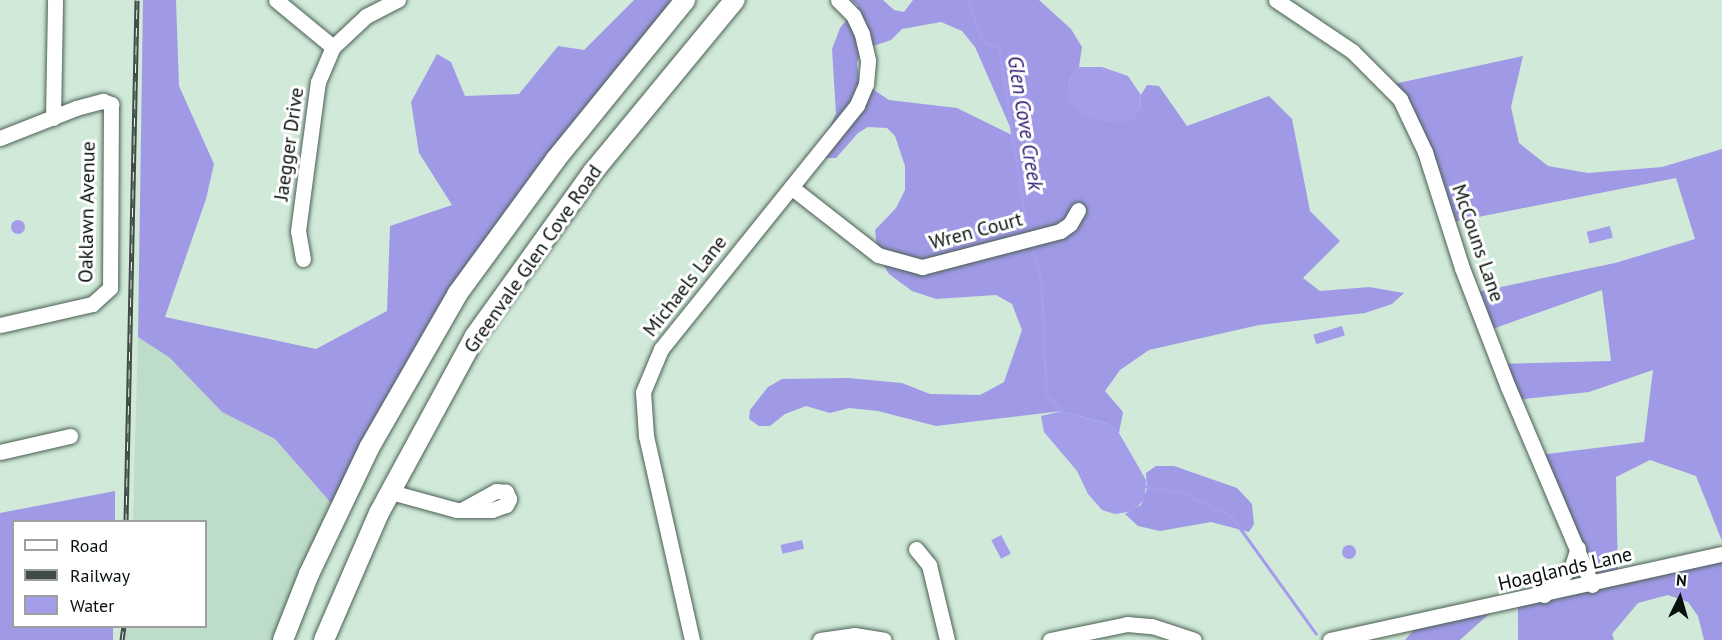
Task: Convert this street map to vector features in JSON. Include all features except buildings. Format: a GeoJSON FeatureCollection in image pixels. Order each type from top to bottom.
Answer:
{"type":"FeatureCollection","features":[{"type":"Feature","properties":{"kind":"main road","name":"Greenvale Glen Cove Road"},"geometry":{"type":"LineString","coordinates":[[283,640],[309,574],[369,448],[458,293],[556,159],[685,0]]}},
{"type":"Feature","properties":{"kind":"main road","name":"Greenvale Glen Cove Road"},"geometry":{"type":"LineString","coordinates":[[324,640],[391,492],[475,336],[593,172],[735,0]]}},
{"type":"Feature","properties":{"kind":"street"},"geometry":{"type":"LineString","coordinates":[[0,138],[53,118],[55,0]]}},
{"type":"Feature","properties":{"kind":"street"},"geometry":{"type":"LineString","coordinates":[[276,0],[333,47]]}},
{"type":"Feature","properties":{"kind":"street","name":"Jaegger Drive"},"geometry":{"type":"LineString","coordinates":[[303,259],[298,231],[309,134],[318,82],[333,47],[366,16],[398,0]]}},
{"type":"Feature","properties":{"kind":"street","name":"Michaels Lane"},"geometry":{"type":"LineString","coordinates":[[692,640],[646,436],[643,392],[661,349],[857,105],[866,84],[868,60],[862,34],[853,15],[838,0]]}},
{"type":"Feature","properties":{"kind":"street","name":"McCouns Lane"},"geometry":{"type":"LineString","coordinates":[[1276,0],[1352,51],[1400,99],[1425,152],[1462,268],[1505,380],[1592,585]]}},
{"type":"Feature","properties":{"kind":"street","name":"Oaklawn Avenue"},"geometry":{"type":"LineString","coordinates":[[0,325],[102,299],[110,280],[111,104],[103,101],[53,118]]}},
{"type":"Feature","properties":{"kind":"street","name":"Wren Court"},"geometry":{"type":"LineString","coordinates":[[791,187],[878,255],[922,267],[1060,231],[1070,224],[1078,210]]}},
{"type":"Feature","properties":{"kind":"street"},"geometry":{"type":"LineString","coordinates":[[0,452],[70,436]]}},
{"type":"Feature","properties":{"kind":"street"},"geometry":{"type":"LineString","coordinates":[[391,492],[437,507],[462,510]]}},
{"type":"Feature","properties":{"kind":"street"},"geometry":{"type":"LineString","coordinates":[[1544,596],[1567,573],[1578,548]]}},
{"type":"Feature","properties":{"kind":"street"},"geometry":{"type":"LineString","coordinates":[[916,549],[929,565],[947,640]]}},
{"type":"Feature","properties":{"kind":"street","name":"Hoaglands Lane"},"geometry":{"type":"LineString","coordinates":[[1330,640],[1374,636],[1417,624],[1722,554]]}},
{"type":"Feature","properties":{"kind":"street"},"geometry":{"type":"LineString","coordinates":[[1050,640],[1127,624],[1152,626],[1194,640]]}},
{"type":"Feature","properties":{"kind":"street"},"geometry":{"type":"LineString","coordinates":[[1401,640],[1417,624]]}},
{"type":"Feature","properties":{"kind":"street"},"geometry":{"type":"LineString","coordinates":[[820,640],[854,635],[884,640]]}},
{"type":"Feature","properties":{"kind":"shaded area"},"geometry":{"type":"Polygon","coordinates":[[[143,0],[176,0],[179,86],[214,164],[206,199],[165,317],[316,349],[387,311],[390,226],[452,205],[419,153],[411,102],[437,54],[451,62],[465,96],[519,94],[558,46],[584,50],[634,0],[685,0],[495,240],[338,511],[275,439],[222,412],[170,358],[138,337],[143,0]]]}},
{"type":"Feature","properties":{"kind":"shaded area"},"geometry":{"type":"Polygon","coordinates":[[[851,0],[883,0],[894,10],[904,12],[913,0],[1039,0],[1071,29],[1082,47],[1079,67],[1068,83],[1140,111],[1141,95],[1147,85],[1159,86],[1187,126],[1269,96],[1292,119],[1310,211],[1340,241],[1303,278],[1320,291],[1369,287],[1404,293],[1392,304],[1365,313],[1259,325],[1149,350],[1120,370],[1105,391],[1123,412],[1119,433],[1108,424],[1062,411],[936,426],[878,411],[849,408],[830,413],[806,406],[785,414],[770,426],[759,426],[749,419],[750,410],[768,387],[782,379],[848,378],[902,383],[930,394],[980,395],[1004,382],[1022,330],[1012,304],[996,295],[936,299],[912,291],[889,274],[878,255],[875,230],[896,208],[905,190],[905,166],[895,136],[887,128],[868,127],[858,133],[836,158],[814,158],[836,114],[832,49],[840,28],[858,6],[851,0]],[[941,22],[902,29],[891,40],[862,50],[857,63],[859,80],[889,100],[957,108],[1014,136],[975,47],[962,31],[941,22]]]}},
{"type":"Feature","properties":{"kind":"shaded area"},"geometry":{"type":"Polygon","coordinates":[[[1523,56],[1511,107],[1519,143],[1548,166],[1588,173],[1662,167],[1722,149],[1722,541],[1696,476],[1650,460],[1616,477],[1618,580],[1722,554],[1722,640],[1704,640],[1698,616],[1688,602],[1668,595],[1638,603],[1612,634],[1614,640],[1518,640],[1518,602],[1592,587],[1539,455],[1644,442],[1653,370],[1589,392],[1514,400],[1499,364],[1611,361],[1602,290],[1487,331],[1472,293],[1615,263],[1695,239],[1676,178],[1448,223],[1389,85],[1523,56]]]}},
{"type":"Feature","properties":{"kind":"shaded area"},"geometry":{"type":"Polygon","coordinates":[[[138,337],[170,358],[222,412],[275,439],[338,511],[283,640],[122,640],[124,628],[207,628],[207,520],[133,520],[138,337]]]}},
{"type":"Feature","properties":{"kind":"shaded area"},"geometry":{"type":"Polygon","coordinates":[[[1156,466],[1174,466],[1237,488],[1252,504],[1254,524],[1249,532],[1211,522],[1160,531],[1138,526],[1125,514],[1141,505],[1147,489],[1146,473],[1156,466]]]}},
{"type":"Feature","properties":{"kind":"shaded area"},"geometry":{"type":"Polygon","coordinates":[[[115,491],[115,520],[12,520],[12,628],[113,628],[113,640],[0,640],[0,513],[115,491]]]}},
{"type":"Feature","properties":{"kind":"shaded area"},"geometry":{"type":"Polygon","coordinates":[[[1498,606],[1460,640],[1405,640],[1418,625],[1498,606]]]}},
{"type":"Feature","properties":{"kind":"water"},"geometry":{"type":"Polygon","coordinates":[[[1079,67],[1102,67],[1128,76],[1141,95],[1140,111],[1131,121],[1103,122],[1083,116],[1067,99],[1068,83],[1079,67]]]}},
{"type":"Feature","properties":{"kind":"water"},"geometry":{"type":"Polygon","coordinates":[[[18,220],[23,222],[25,227],[23,232],[18,234],[13,232],[11,227],[13,222],[18,220]]]}},
{"type":"Feature","properties":{"kind":"water"},"geometry":{"type":"Polygon","coordinates":[[[1610,226],[1613,238],[1590,243],[1587,232],[1610,226]]]}},
{"type":"Feature","properties":{"kind":"water"},"geometry":{"type":"Polygon","coordinates":[[[1342,326],[1345,336],[1316,344],[1313,335],[1342,326]]]}},
{"type":"Feature","properties":{"kind":"water"},"geometry":{"type":"Polygon","coordinates":[[[1062,411],[1108,424],[1119,433],[1146,480],[1145,498],[1134,511],[1115,514],[1102,510],[1088,494],[1077,471],[1044,432],[1041,416],[1062,411]]]}},
{"type":"Feature","properties":{"kind":"water"},"geometry":{"type":"Polygon","coordinates":[[[1001,535],[1011,554],[1001,559],[991,540],[1001,535]]]}},
{"type":"Feature","properties":{"kind":"water"},"geometry":{"type":"Polygon","coordinates":[[[802,540],[804,549],[783,554],[781,545],[802,540]]]}},
{"type":"Feature","properties":{"kind":"water"},"geometry":{"type":"Polygon","coordinates":[[[1346,545],[1352,545],[1356,552],[1352,559],[1346,559],[1342,555],[1342,549],[1346,545]]]}},
{"type":"Feature","properties":{"kind":"waterway","name":"Glen Cove Creek"},"geometry":{"type":"LineString","coordinates":[[968,0],[982,40],[999,48],[1026,226]]}},
{"type":"Feature","properties":{"kind":"waterway","name":"Glen Cove Creek"},"geometry":{"type":"LineString","coordinates":[[1033,252],[1041,282],[1046,394],[1064,413]]}},
{"type":"Feature","properties":{"kind":"waterway","name":"Glen Cove Creek"},"geometry":{"type":"LineString","coordinates":[[1144,486],[1184,493],[1231,516],[1316,634]]}},
{"type":"Feature","properties":{"kind":"railway"},"geometry":{"type":"LineString","coordinates":[[126,520],[137,0]]}},
{"type":"Feature","properties":{"kind":"railway"},"geometry":{"type":"LineString","coordinates":[[122,640],[124,628]]}}]}
